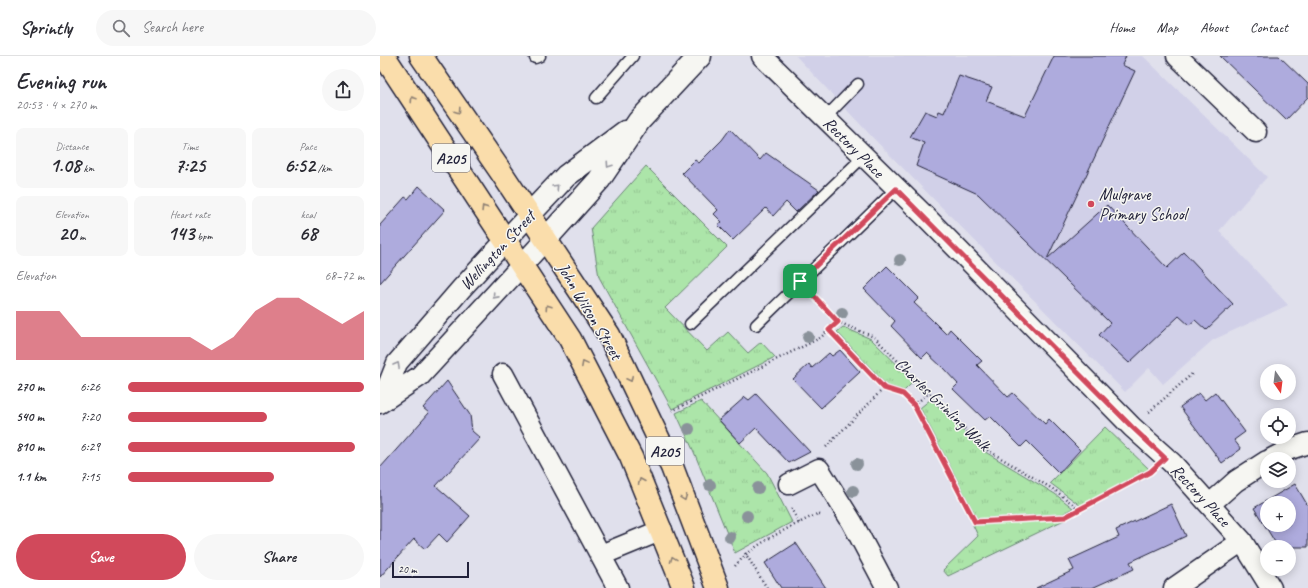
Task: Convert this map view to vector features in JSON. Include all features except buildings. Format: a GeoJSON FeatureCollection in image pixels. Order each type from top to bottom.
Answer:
{"type":"FeatureCollection","features":[{"type":"Feature","properties":{"kind":"highway","name":"John Wilson Street"},"geometry":{"type":"LineString","coordinates":[[384,56],[521,267],[570,339],[631,457],[662,530],[684,588]]}},
{"type":"Feature","properties":{"kind":"highway","name":"John Wilson Street"},"geometry":{"type":"LineString","coordinates":[[421,56],[609,335],[672,467],[718,588]]}},
{"type":"Feature","properties":{"kind":"main road","name":"Wellington Street"},"geometry":{"type":"LineString","coordinates":[[546,240],[599,180],[639,121],[699,56]]}},
{"type":"Feature","properties":{"kind":"main road","name":"Wellington Street"},"geometry":{"type":"LineString","coordinates":[[529,215],[566,176],[639,121]]}},
{"type":"Feature","properties":{"kind":"street","name":"Rectory Place"},"geometry":{"type":"LineString","coordinates":[[762,56],[864,156],[1210,504],[1242,541],[1271,588]]}},
{"type":"Feature","properties":{"kind":"street"},"geometry":{"type":"LineString","coordinates":[[1177,56],[1256,132]]}},
{"type":"Feature","properties":{"kind":"street","name":"Wellington Street"},"geometry":{"type":"LineString","coordinates":[[381,402],[397,363],[529,215]]}},
{"type":"Feature","properties":{"kind":"street","name":"Wellington Street"},"geometry":{"type":"LineString","coordinates":[[381,402],[420,376],[546,240]]}},
{"type":"Feature","properties":{"kind":"street"},"geometry":{"type":"LineString","coordinates":[[503,374],[618,588]]}},
{"type":"Feature","properties":{"kind":"street"},"geometry":{"type":"LineString","coordinates":[[1284,452],[1308,444]]}},
{"type":"Feature","properties":{"kind":"street"},"geometry":{"type":"LineString","coordinates":[[1210,504],[1236,481],[1260,466]]}},
{"type":"Feature","properties":{"kind":"street"},"geometry":{"type":"LineString","coordinates":[[789,484],[820,469],[852,522],[888,588]]}},
{"type":"Feature","properties":{"kind":"street"},"geometry":{"type":"LineString","coordinates":[[601,555],[662,530]]}},
{"type":"Feature","properties":{"kind":"street"},"geometry":{"type":"LineString","coordinates":[[1174,588],[1242,541]]}},
{"type":"Feature","properties":{"kind":"lane"},"geometry":{"type":"LineString","coordinates":[[535,56],[536,58],[540,56]]}},
{"type":"Feature","properties":{"kind":"lane"},"geometry":{"type":"LineString","coordinates":[[596,98],[633,56]]}},
{"type":"Feature","properties":{"kind":"lane"},"geometry":{"type":"LineString","coordinates":[[825,118],[858,84]]}},
{"type":"Feature","properties":{"kind":"lane"},"geometry":{"type":"LineString","coordinates":[[690,324],[864,156]]}},
{"type":"Feature","properties":{"kind":"lane"},"geometry":{"type":"LineString","coordinates":[[756,325],[896,189]]}},
{"type":"Feature","properties":{"kind":"path","name":"Charles Grinling Walk"},"geometry":{"type":"LineString","coordinates":[[800,281],[838,322],[874,337],[984,448],[1056,491],[1080,510],[1065,517],[975,522],[914,405],[903,394],[884,388]]}},
{"type":"Feature","properties":{"kind":"path"},"geometry":{"type":"LineString","coordinates":[[670,412],[820,338],[838,322]]}},
{"type":"Feature","properties":{"kind":"path"},"geometry":{"type":"LineString","coordinates":[[820,469],[822,451],[884,388],[829,330]]}},
{"type":"Feature","properties":{"kind":"path"},"geometry":{"type":"LineString","coordinates":[[1132,427],[1192,374]]}},
{"type":"Feature","properties":{"kind":"path"},"geometry":{"type":"LineString","coordinates":[[914,405],[930,392]]}},
{"type":"Feature","properties":{"kind":"path"},"geometry":{"type":"LineString","coordinates":[[1080,510],[1150,472],[1165,458]]}},
{"type":"Feature","properties":{"kind":"path"},"geometry":{"type":"LineString","coordinates":[[733,568],[745,553],[817,514],[852,522]]}},
{"type":"Feature","properties":{"kind":"path"},"geometry":{"type":"LineString","coordinates":[[745,553],[767,588]]}},
{"type":"Feature","properties":{"kind":"shaded area","name":"Mulgrave Primary School"},"geometry":{"type":"Polygon","coordinates":[[[796,56],[1143,56],[1267,177],[1219,231],[1288,305],[1213,340],[1163,384],[1149,368],[1125,392],[875,140],[796,56]]]}},
{"type":"Feature","properties":{"kind":"green space"},"geometry":{"type":"Polygon","coordinates":[[[646,166],[727,247],[665,308],[707,351],[728,332],[748,353],[761,342],[775,357],[672,409],[599,277],[591,228],[646,166]]]}},
{"type":"Feature","properties":{"kind":"green space"},"geometry":{"type":"Polygon","coordinates":[[[843,327],[871,339],[914,381],[904,391],[887,386],[837,332],[843,327]]]}},
{"type":"Feature","properties":{"kind":"green space"},"geometry":{"type":"Polygon","coordinates":[[[931,399],[982,450],[1055,494],[1073,508],[1063,514],[977,519],[920,408],[931,399]]]}},
{"type":"Feature","properties":{"kind":"green space"},"geometry":{"type":"Polygon","coordinates":[[[701,401],[767,473],[792,522],[735,553],[694,452],[676,413],[701,401]]]}},
{"type":"Feature","properties":{"kind":"green space"},"geometry":{"type":"Polygon","coordinates":[[[1105,427],[1149,469],[1081,506],[1050,483],[1105,427]]]}},
{"type":"Feature","properties":{"kind":"green space"},"geometry":{"type":"Polygon","coordinates":[[[1066,519],[948,576],[943,570],[978,536],[973,525],[1066,519]]]}},
{"type":"Feature","properties":{"kind":"place","name":"Mulgrave Primary School"},"geometry":{"type":"Point","coordinates":[1091,204]}},
{"type":"Feature","properties":{"kind":"route"},"geometry":{"type":"LineString","coordinates":[[896,189],[927,218],[1132,427],[1165,458],[1150,472],[1065,517],[975,522],[914,405],[903,394],[884,388],[829,330],[838,322],[800,281],[896,189]]}}]}
